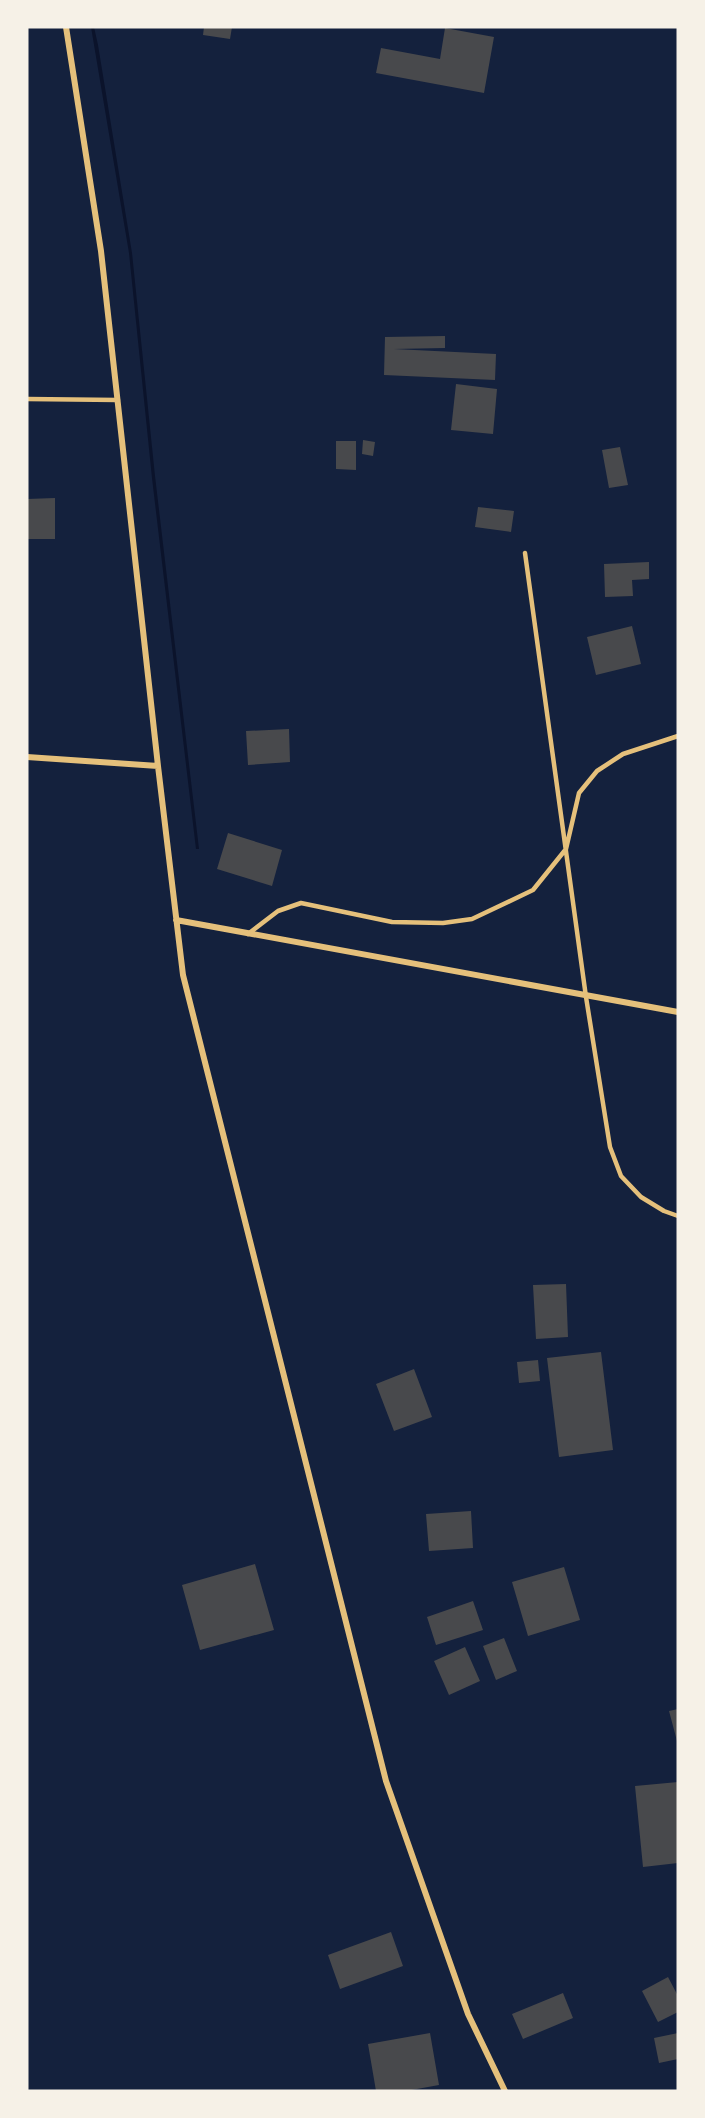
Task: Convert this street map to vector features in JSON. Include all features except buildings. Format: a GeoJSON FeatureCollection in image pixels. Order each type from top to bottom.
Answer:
{"type":"FeatureCollection","features":[{"type":"Feature","properties":{"kind":"street"},"geometry":{"type":"LineString","coordinates":[[66,27],[101,251],[183,975],[386,1781],[468,2014],[505,2091]]}},
{"type":"Feature","properties":{"kind":"street"},"geometry":{"type":"LineString","coordinates":[[27,757],[158,766]]}},
{"type":"Feature","properties":{"kind":"street"},"geometry":{"type":"LineString","coordinates":[[176,921],[678,1012]]}},
{"type":"Feature","properties":{"kind":"lane"},"geometry":{"type":"LineString","coordinates":[[27,399],[118,400]]}},
{"type":"Feature","properties":{"kind":"lane"},"geometry":{"type":"LineString","coordinates":[[525,553],[586,997],[610,1148],[621,1176],[641,1197],[664,1211],[678,1216]]}},
{"type":"Feature","properties":{"kind":"lane"},"geometry":{"type":"LineString","coordinates":[[248,934],[278,911],[301,903],[392,922],[443,923],[472,919],[533,890],[566,849],[579,793],[597,771],[623,754],[678,736]]}},
{"type":"Feature","properties":{"kind":"water"},"geometry":{"type":"Polygon","coordinates":[[[91,27],[94,27],[98,45],[132,253],[155,476],[199,849],[196,849],[152,478],[129,253],[91,27]]]}}]}
